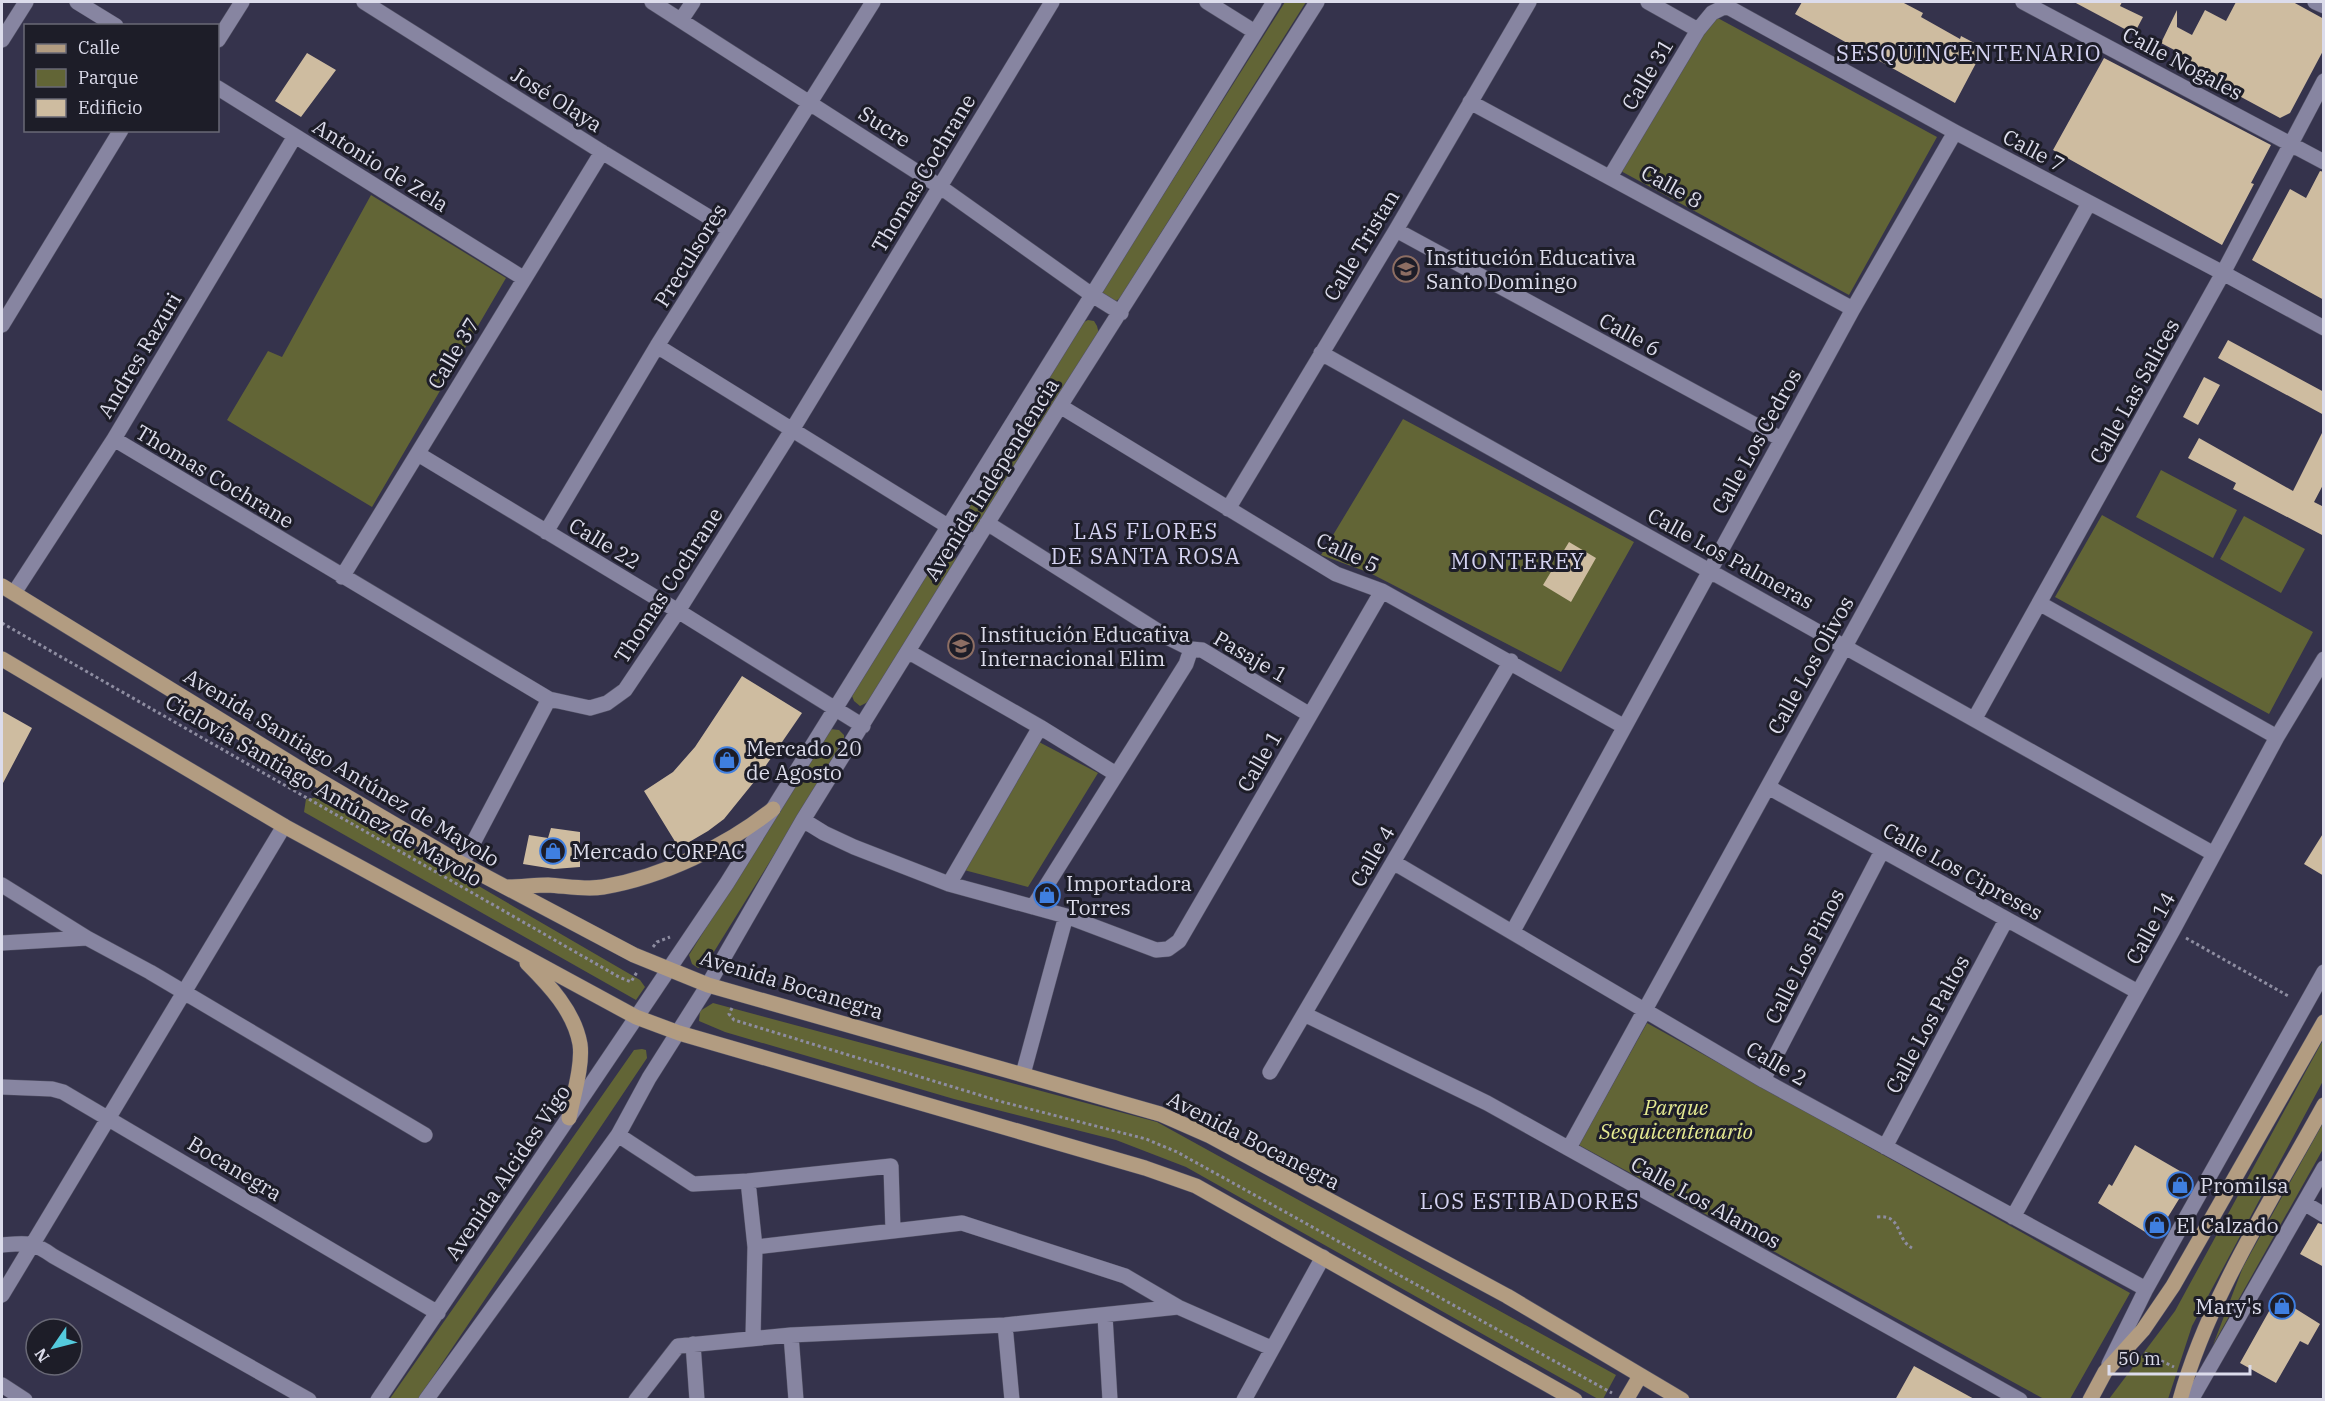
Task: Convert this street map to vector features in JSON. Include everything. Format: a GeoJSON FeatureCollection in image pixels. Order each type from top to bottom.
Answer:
{"type":"FeatureCollection","features":[{"type":"Feature","properties":{"kind":"main road","name":"Avenida Santiago Antúnez de Mayolo"},"geometry":{"type":"LineString","coordinates":[[8,589],[310,776],[462,864],[634,955],[670,968]]}},
{"type":"Feature","properties":{"kind":"main road"},"geometry":{"type":"LineString","coordinates":[[2,659],[284,826],[636,1017],[679,1033],[1145,1168],[1196,1186],[1323,1257],[1552,1394],[1575,1400]]}},
{"type":"Feature","properties":{"kind":"main road"},"geometry":{"type":"LineString","coordinates":[[505,887],[545,885],[602,888],[658,872],[723,844],[752,827],[773,809]]}},
{"type":"Feature","properties":{"kind":"main road"},"geometry":{"type":"LineString","coordinates":[[516,952],[553,989],[572,1020],[580,1045],[578,1076],[569,1118]]}},
{"type":"Feature","properties":{"kind":"main road","name":"Avenida Bocanegra"},"geometry":{"type":"LineString","coordinates":[[670,968],[708,984],[1160,1114],[1209,1136],[1507,1296],[1682,1400]]}},
{"type":"Feature","properties":{"kind":"main road"},"geometry":{"type":"LineString","coordinates":[[2090,1400],[2105,1372],[2143,1330],[2173,1286],[2324,1022]]}},
{"type":"Feature","properties":{"kind":"main road"},"geometry":{"type":"LineString","coordinates":[[2180,1400],[2187,1373],[2227,1282],[2324,1105]]}},
{"type":"Feature","properties":{"kind":"main road"},"geometry":{"type":"LineString","coordinates":[[1626,1400],[1640,1376]]}},
{"type":"Feature","properties":{"kind":"street"},"geometry":{"type":"LineString","coordinates":[[2,40],[26,2]]}},
{"type":"Feature","properties":{"kind":"street"},"geometry":{"type":"LineString","coordinates":[[77,2],[113,24]]}},
{"type":"Feature","properties":{"kind":"street"},"geometry":{"type":"LineString","coordinates":[[219,38],[242,2]]}},
{"type":"Feature","properties":{"kind":"street","name":"José Olaya"},"geometry":{"type":"LineString","coordinates":[[365,2],[730,230]]}},
{"type":"Feature","properties":{"kind":"street","name":"Sucre"},"geometry":{"type":"LineString","coordinates":[[652,2],[939,186],[1092,295],[1121,313]]}},
{"type":"Feature","properties":{"kind":"street"},"geometry":{"type":"LineString","coordinates":[[681,20],[693,2]]}},
{"type":"Feature","properties":{"kind":"street","name":"Preculsores"},"geometry":{"type":"LineString","coordinates":[[546,532],[657,346],[873,2]]}},
{"type":"Feature","properties":{"kind":"street","name":"Thomas Cochrane"},"geometry":{"type":"LineString","coordinates":[[114,439],[549,699],[590,708],[607,704],[625,690],[678,610],[792,430],[1052,2]]}},
{"type":"Feature","properties":{"kind":"street"},"geometry":{"type":"LineString","coordinates":[[1207,2],[1254,32]]}},
{"type":"Feature","properties":{"kind":"street","name":"Avenida Independencia"},"geometry":{"type":"LineString","coordinates":[[670,968],[836,710],[1274,2]]}},
{"type":"Feature","properties":{"kind":"street","name":"Avenida Independencia"},"geometry":{"type":"LineString","coordinates":[[708,984],[803,819],[863,726],[1060,406],[1317,2]]}},
{"type":"Feature","properties":{"kind":"street","name":"Calle Tristan"},"geometry":{"type":"LineString","coordinates":[[1228,509],[1396,230],[1529,2]]}},
{"type":"Feature","properties":{"kind":"street"},"geometry":{"type":"LineString","coordinates":[[1648,2],[1698,30]]}},
{"type":"Feature","properties":{"kind":"street"},"geometry":{"type":"LineString","coordinates":[[2315,2],[2324,6]]}},
{"type":"Feature","properties":{"kind":"street","name":"Calle Nogales"},"geometry":{"type":"LineString","coordinates":[[2028,3],[2324,162]]}},
{"type":"Feature","properties":{"kind":"street","name":"Calle 31"},"geometry":{"type":"LineString","coordinates":[[1610,177],[1698,30],[1712,13],[1727,4]]}},
{"type":"Feature","properties":{"kind":"street","name":"Calle 7"},"geometry":{"type":"LineString","coordinates":[[1727,4],[1954,132],[2324,328]]}},
{"type":"Feature","properties":{"kind":"street","name":"Calle Las Salices"},"geometry":{"type":"LineString","coordinates":[[1975,718],[2223,273],[2324,81]]}},
{"type":"Feature","properties":{"kind":"street","name":"Antonio de Zela"},"geometry":{"type":"LineString","coordinates":[[219,89],[523,278]]}},
{"type":"Feature","properties":{"kind":"street","name":"Calle 8"},"geometry":{"type":"LineString","coordinates":[[1470,102],[1852,309]]}},
{"type":"Feature","properties":{"kind":"street"},"geometry":{"type":"LineString","coordinates":[[2,325],[120,132]]}},
{"type":"Feature","properties":{"kind":"street","name":"Calle Los Cedros"},"geometry":{"type":"LineString","coordinates":[[1513,931],[1852,309],[1954,132]]}},
{"type":"Feature","properties":{"kind":"street","name":"Andres Razuri"},"geometry":{"type":"LineString","coordinates":[[8,589],[114,439],[295,136]]}},
{"type":"Feature","properties":{"kind":"street","name":"Calle 37"},"geometry":{"type":"LineString","coordinates":[[342,577],[602,152]]}},
{"type":"Feature","properties":{"kind":"street","name":"Calle Los Olivos"},"geometry":{"type":"LineString","coordinates":[[1569,1149],[2089,203]]}},
{"type":"Feature","properties":{"kind":"street","name":"Calle 6"},"geometry":{"type":"LineString","coordinates":[[1396,230],[1781,439]]}},
{"type":"Feature","properties":{"kind":"street"},"geometry":{"type":"LineString","coordinates":[[657,346],[975,543]]}},
{"type":"Feature","properties":{"kind":"street","name":"Calle Los Palmeras"},"geometry":{"type":"LineString","coordinates":[[1321,353],[2214,854]]}},
{"type":"Feature","properties":{"kind":"street","name":"Calle 5"},"geometry":{"type":"LineString","coordinates":[[1060,406],[1336,574],[1382,591],[1623,726]]}},
{"type":"Feature","properties":{"kind":"street","name":"Calle 22"},"geometry":{"type":"LineString","coordinates":[[418,454],[678,610],[863,726]]}},
{"type":"Feature","properties":{"kind":"street","name":"Pasaje 1"},"geometry":{"type":"LineString","coordinates":[[987,523],[1169,638],[1191,649],[1202,650],[1310,715]]}},
{"type":"Feature","properties":{"kind":"street","name":"Calle 1"},"geometry":{"type":"LineString","coordinates":[[1066,916],[1156,950],[1168,950],[1179,941],[1382,591]]}},
{"type":"Feature","properties":{"kind":"street"},"geometry":{"type":"LineString","coordinates":[[2039,603],[2277,737]]}},
{"type":"Feature","properties":{"kind":"street"},"geometry":{"type":"LineString","coordinates":[[1033,907],[1186,664],[1191,649]]}},
{"type":"Feature","properties":{"kind":"street"},"geometry":{"type":"LineString","coordinates":[[909,652],[1040,727],[1116,774]]}},
{"type":"Feature","properties":{"kind":"street","name":"Calle 4"},"geometry":{"type":"LineString","coordinates":[[1270,1072],[1510,661]]}},
{"type":"Feature","properties":{"kind":"street","name":"Calle 14"},"geometry":{"type":"LineString","coordinates":[[2013,1217],[2173,930],[2277,737],[2323,662]]}},
{"type":"Feature","properties":{"kind":"street"},"geometry":{"type":"LineString","coordinates":[[462,864],[549,699]]}},
{"type":"Feature","properties":{"kind":"street"},"geometry":{"type":"LineString","coordinates":[[949,884],[1040,727]]}},
{"type":"Feature","properties":{"kind":"street","name":"Calle Los Cipreses"},"geometry":{"type":"LineString","coordinates":[[1768,787],[2138,992]]}},
{"type":"Feature","properties":{"kind":"street"},"geometry":{"type":"LineString","coordinates":[[803,819],[824,833],[854,847],[949,884],[1066,916],[1023,1074]]}},
{"type":"Feature","properties":{"kind":"street"},"geometry":{"type":"LineString","coordinates":[[2,1294],[284,826]]}},
{"type":"Feature","properties":{"kind":"street","name":"Calle Los Pinos"},"geometry":{"type":"LineString","coordinates":[[1763,1080],[1882,850]]}},
{"type":"Feature","properties":{"kind":"street","name":"Calle 2"},"geometry":{"type":"LineString","coordinates":[[1393,862],[1763,1080],[2146,1289]]}},
{"type":"Feature","properties":{"kind":"street"},"geometry":{"type":"LineString","coordinates":[[2,885],[87,938],[184,992],[425,1135]]}},
{"type":"Feature","properties":{"kind":"street","name":"Calle Los Paltos"},"geometry":{"type":"LineString","coordinates":[[1885,1147],[2006,920]]}},
{"type":"Feature","properties":{"kind":"street"},"geometry":{"type":"LineString","coordinates":[[2,943],[87,938]]}},
{"type":"Feature","properties":{"kind":"street","name":"Avenida Alcides Vigo"},"geometry":{"type":"LineString","coordinates":[[378,1400],[670,968]]}},
{"type":"Feature","properties":{"kind":"street"},"geometry":{"type":"LineString","coordinates":[[2105,1372],[2146,1289],[2324,972]]}},
{"type":"Feature","properties":{"kind":"street"},"geometry":{"type":"LineString","coordinates":[[426,1400],[618,1135],[649,1078],[708,984]]}},
{"type":"Feature","properties":{"kind":"street","name":"Calle Los Alamos"},"geometry":{"type":"LineString","coordinates":[[1304,1014],[1487,1103],[2020,1400]]}},
{"type":"Feature","properties":{"kind":"street","name":"Bocanegra"},"geometry":{"type":"LineString","coordinates":[[2,1087],[58,1090],[438,1313]]}},
{"type":"Feature","properties":{"kind":"street"},"geometry":{"type":"LineString","coordinates":[[618,1135],[693,1184],[891,1166],[893,1231]]}},
{"type":"Feature","properties":{"kind":"street"},"geometry":{"type":"LineString","coordinates":[[2191,1400],[2324,1168]]}},
{"type":"Feature","properties":{"kind":"street"},"geometry":{"type":"LineString","coordinates":[[748,1180],[755,1247],[753,1338]]}},
{"type":"Feature","properties":{"kind":"street"},"geometry":{"type":"LineString","coordinates":[[2304,1203],[2324,1215]]}},
{"type":"Feature","properties":{"kind":"street"},"geometry":{"type":"LineString","coordinates":[[755,1247],[962,1223],[1125,1276],[1178,1307],[1271,1348]]}},
{"type":"Feature","properties":{"kind":"street"},"geometry":{"type":"LineString","coordinates":[[2,1245],[33,1244],[309,1400]]}},
{"type":"Feature","properties":{"kind":"street"},"geometry":{"type":"LineString","coordinates":[[1244,1400],[1323,1257]]}},
{"type":"Feature","properties":{"kind":"street"},"geometry":{"type":"LineString","coordinates":[[636,1400],[678,1346],[791,1335],[1005,1326],[1178,1307]]}},
{"type":"Feature","properties":{"kind":"street"},"geometry":{"type":"LineString","coordinates":[[1106,1316],[1110,1400]]}},
{"type":"Feature","properties":{"kind":"street"},"geometry":{"type":"LineString","coordinates":[[1005,1326],[1012,1400]]}},
{"type":"Feature","properties":{"kind":"street"},"geometry":{"type":"LineString","coordinates":[[791,1335],[796,1400]]}},
{"type":"Feature","properties":{"kind":"street"},"geometry":{"type":"LineString","coordinates":[[693,1344],[697,1400]]}},
{"type":"Feature","properties":{"kind":"street"},"geometry":{"type":"LineString","coordinates":[[436,1384],[440,1400]]}},
{"type":"Feature","properties":{"kind":"street"},"geometry":{"type":"LineString","coordinates":[[2,1385],[25,1400]]}},
{"type":"Feature","properties":{"kind":"path","name":"Ciclovía Santiago Antúnez de Mayolo"},"geometry":{"type":"LineString","coordinates":[[2,623],[619,977],[632,982]]}},
{"type":"Feature","properties":{"kind":"path"},"geometry":{"type":"LineString","coordinates":[[2173,930],[2305,1005]]}},
{"type":"Feature","properties":{"kind":"path"},"geometry":{"type":"LineString","coordinates":[[1877,1217],[1884,1216],[1894,1221],[1907,1245],[1912,1248]]}},
{"type":"Feature","properties":{"kind":"path"},"geometry":{"type":"LineString","coordinates":[[2144,1353],[2178,1369]]}},
{"type":"Feature","properties":{"kind":"green space"},"geometry":{"type":"Polygon","coordinates":[[[1285,2],[1306,2],[1120,298],[1116,301],[1102,295],[1105,287],[1285,2]]]}},
{"type":"Feature","properties":{"kind":"green space"},"geometry":{"type":"Polygon","coordinates":[[[1714,16],[1937,137],[1849,295],[1619,170],[1714,16]]]}},
{"type":"Feature","properties":{"kind":"green space"},"geometry":{"type":"Polygon","coordinates":[[[371,195],[506,278],[372,507],[227,420],[268,351],[282,357],[371,195]]]}},
{"type":"Feature","properties":{"kind":"green space"},"geometry":{"type":"Polygon","coordinates":[[[1088,320],[1094,321],[1099,334],[978,527],[970,532],[961,525],[960,519],[1082,323],[1088,320]]]}},
{"type":"Feature","properties":{"kind":"green space"},"geometry":{"type":"Polygon","coordinates":[[[1403,419],[1634,542],[1561,672],[1370,573],[1321,555],[1403,419]]]}},
{"type":"Feature","properties":{"kind":"green space"},"geometry":{"type":"Polygon","coordinates":[[[2161,470],[2237,510],[2213,558],[2136,517],[2161,470]]]}},
{"type":"Feature","properties":{"kind":"green space"},"geometry":{"type":"Polygon","coordinates":[[[2102,515],[2313,632],[2269,714],[2055,597],[2102,515]]]}},
{"type":"Feature","properties":{"kind":"green space"},"geometry":{"type":"Polygon","coordinates":[[[2244,516],[2305,549],[2281,593],[2220,559],[2244,516]]]}},
{"type":"Feature","properties":{"kind":"green space"},"geometry":{"type":"Polygon","coordinates":[[[948,549],[955,552],[956,561],[870,701],[860,706],[852,696],[937,555],[942,550],[948,549]]]}},
{"type":"Feature","properties":{"kind":"green space"},"geometry":{"type":"Polygon","coordinates":[[[830,729],[839,730],[844,735],[844,742],[707,963],[698,968],[692,964],[689,955],[830,729]]]}},
{"type":"Feature","properties":{"kind":"green space"},"geometry":{"type":"Polygon","coordinates":[[[1039,742],[1098,773],[1028,887],[964,870],[1039,742]]]}},
{"type":"Feature","properties":{"kind":"green space"},"geometry":{"type":"Polygon","coordinates":[[[324,796],[640,980],[645,987],[636,1000],[304,812],[306,799],[324,796]]]}},
{"type":"Feature","properties":{"kind":"green space"},"geometry":{"type":"Polygon","coordinates":[[[713,1003],[1157,1122],[1616,1375],[1603,1399],[1598,1399],[1186,1167],[1116,1140],[954,1099],[725,1032],[699,1021],[700,1011],[713,1003]]]}},
{"type":"Feature","properties":{"kind":"green space","name":"Parque Sesquicentenario"},"geometry":{"type":"Polygon","coordinates":[[[1647,1023],[2130,1293],[2070,1399],[2044,1399],[1579,1145],[1647,1023]]]}},
{"type":"Feature","properties":{"kind":"green space"},"geometry":{"type":"Polygon","coordinates":[[[2323,1040],[2323,1081],[2192,1326],[2168,1399],[2109,1399],[2175,1311],[2323,1040]]]}},
{"type":"Feature","properties":{"kind":"green space"},"geometry":{"type":"Polygon","coordinates":[[[634,1050],[646,1050],[647,1058],[418,1399],[389,1400],[634,1050]]]}},
{"type":"Feature","properties":{"kind":"green space"},"geometry":{"type":"Polygon","coordinates":[[[2323,1123],[2323,1149],[2213,1345],[2243,1267],[2323,1123]]]}},
{"type":"Feature","properties":{"kind":"building"},"geometry":{"type":"Polygon","coordinates":[[[1802,2],[1902,2],[1923,13],[1921,17],[1960,39],[1961,36],[1984,48],[1955,103],[1795,14],[1802,2]]]}},
{"type":"Feature","properties":{"kind":"building"},"geometry":{"type":"Polygon","coordinates":[[[2074,2],[2122,2],[2120,6],[2143,17],[2134,34],[2074,2]]]}},
{"type":"Feature","properties":{"kind":"building"},"geometry":{"type":"Polygon","coordinates":[[[2236,2],[2293,2],[2324,19],[2324,49],[2290,113],[2280,118],[2178,63],[2182,54],[2161,43],[2177,10],[2177,27],[2192,35],[2205,10],[2226,21],[2236,2]]]}},
{"type":"Feature","properties":{"kind":"building"},"geometry":{"type":"Polygon","coordinates":[[[307,53],[336,70],[301,117],[275,101],[307,53]]]}},
{"type":"Feature","properties":{"kind":"building"},"geometry":{"type":"Polygon","coordinates":[[[2104,58],[2271,145],[2251,183],[2254,184],[2222,245],[2053,150],[2104,58]]]}},
{"type":"Feature","properties":{"kind":"building"},"geometry":{"type":"Polygon","coordinates":[[[2320,171],[2324,172],[2324,300],[2252,260],[2290,189],[2306,198],[2320,171]]]}},
{"type":"Feature","properties":{"kind":"building"},"geometry":{"type":"Polygon","coordinates":[[[2228,340],[2324,392],[2324,415],[2218,358],[2228,340]]]}},
{"type":"Feature","properties":{"kind":"building"},"geometry":{"type":"Polygon","coordinates":[[[2204,377],[2220,385],[2198,425],[2183,417],[2204,377]]]}},
{"type":"Feature","properties":{"kind":"building"},"geometry":{"type":"Polygon","coordinates":[[[2324,429],[2324,483],[2314,502],[2324,507],[2324,536],[2233,489],[2236,483],[2188,458],[2199,438],[2293,491],[2324,429]]]}},
{"type":"Feature","properties":{"kind":"building"},"geometry":{"type":"Polygon","coordinates":[[[1569,542],[1596,558],[1571,602],[1543,585],[1569,542]]]}},
{"type":"Feature","properties":{"kind":"building","name":"Mercado 20 de Agosto"},"geometry":{"type":"Polygon","coordinates":[[[742,676],[802,713],[758,777],[724,819],[679,848],[644,791],[673,772],[695,747],[742,676]]]}},
{"type":"Feature","properties":{"kind":"building"},"geometry":{"type":"Polygon","coordinates":[[[2,711],[32,728],[2,785],[2,711]]]}},
{"type":"Feature","properties":{"kind":"building","name":"Mercado CORPAC"},"geometry":{"type":"Polygon","coordinates":[[[551,828],[580,832],[580,867],[554,869],[523,864],[529,835],[548,838],[551,828]]]}},
{"type":"Feature","properties":{"kind":"building"},"geometry":{"type":"Polygon","coordinates":[[[2324,832],[2324,876],[2304,864],[2324,832]]]}},
{"type":"Feature","properties":{"kind":"building"},"geometry":{"type":"Polygon","coordinates":[[[2135,1145],[2192,1178],[2155,1238],[2098,1203],[2109,1184],[2112,1186],[2135,1145]]]}},
{"type":"Feature","properties":{"kind":"building"},"geometry":{"type":"Polygon","coordinates":[[[2318,1223],[2324,1225],[2324,1267],[2300,1254],[2318,1223]]]}},
{"type":"Feature","properties":{"kind":"building"},"geometry":{"type":"Polygon","coordinates":[[[2277,1297],[2320,1324],[2308,1345],[2300,1341],[2276,1383],[2240,1363],[2277,1297]]]}},
{"type":"Feature","properties":{"kind":"building"},"geometry":{"type":"Polygon","coordinates":[[[1914,1366],[1976,1400],[1895,1400],[1914,1366]]]}},
{"type":"Feature","properties":{"kind":"place","name":"Institución Educativa Santo Domingo"},"geometry":{"type":"Point","coordinates":[1406,269]}},
{"type":"Feature","properties":{"kind":"place","name":"Institución Educativa Internacional Elim"},"geometry":{"type":"Point","coordinates":[961,646]}},
{"type":"Feature","properties":{"kind":"place","name":"Mercado 20 de Agosto"},"geometry":{"type":"Point","coordinates":[727,760]}},
{"type":"Feature","properties":{"kind":"place","name":"Mercado CORPAC"},"geometry":{"type":"Point","coordinates":[553,851]}},
{"type":"Feature","properties":{"kind":"place","name":"Importadora Torres"},"geometry":{"type":"Point","coordinates":[1047,895]}},
{"type":"Feature","properties":{"kind":"place","name":"Promilsa"},"geometry":{"type":"Point","coordinates":[2180,1185]}},
{"type":"Feature","properties":{"kind":"place","name":"El Calzado"},"geometry":{"type":"Point","coordinates":[2157,1225]}},
{"type":"Feature","properties":{"kind":"place","name":"Mary's"},"geometry":{"type":"Point","coordinates":[2282,1306]}},
{"type":"Feature","properties":{"kind":"district","name":"SESQUINCENTENARIO"},"geometry":{"type":"Point","coordinates":[1969,52]}},
{"type":"Feature","properties":{"kind":"district","name":"LAS FLORES DE SANTA ROSA"},"geometry":{"type":"Point","coordinates":[1146,542]}},
{"type":"Feature","properties":{"kind":"district","name":"MONTEREY"},"geometry":{"type":"Point","coordinates":[1518,560]}},
{"type":"Feature","properties":{"kind":"district","name":"LOS ESTIBADORES"},"geometry":{"type":"Point","coordinates":[1530,1200]}}]}
